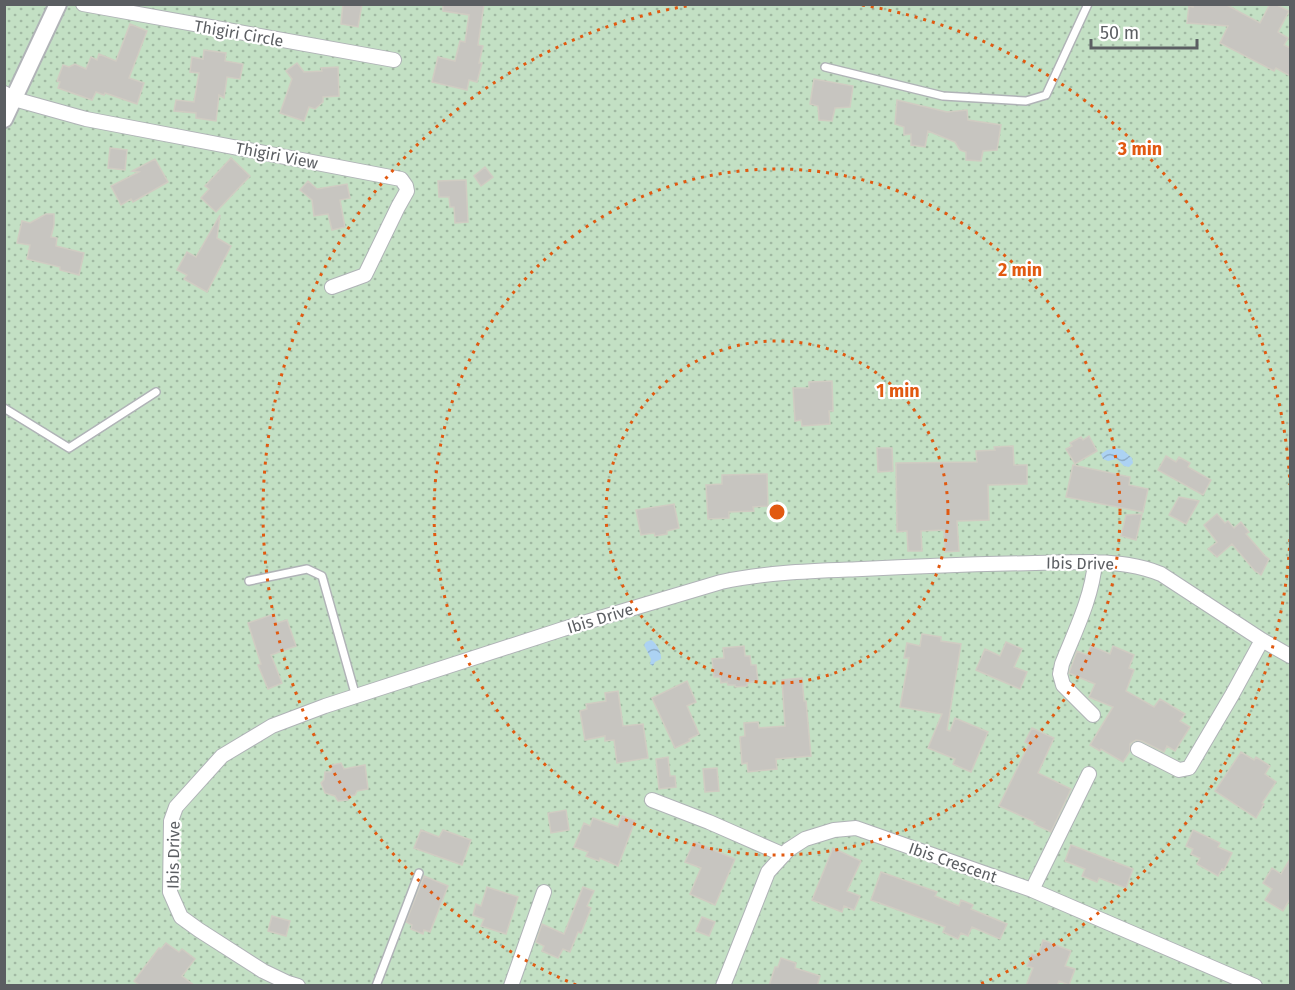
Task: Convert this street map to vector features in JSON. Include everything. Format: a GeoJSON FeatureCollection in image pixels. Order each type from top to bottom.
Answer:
{"type":"FeatureCollection","features":[{"type":"Feature","properties":{"kind":"street"},"geometry":{"type":"LineString","coordinates":[[4,119],[9,96],[58,4]]}},
{"type":"Feature","properties":{"kind":"street","name":"Thigiri Circle"},"geometry":{"type":"LineString","coordinates":[[83,4],[394,60]]}},
{"type":"Feature","properties":{"kind":"street","name":"Thigiri View"},"geometry":{"type":"LineString","coordinates":[[9,96],[86,119],[401,179],[407,191],[365,275],[332,287]]}},
{"type":"Feature","properties":{"kind":"street"},"geometry":{"type":"LineString","coordinates":[[1093,715],[1063,684],[1060,674],[1094,580],[1095,562]]}},
{"type":"Feature","properties":{"kind":"street","name":"Ibis Drive"},"geometry":{"type":"LineString","coordinates":[[298,986],[263,971],[181,917],[170,892],[171,821],[176,807],[222,756],[272,726],[325,706],[563,629],[721,582],[747,576],[778,573],[923,566],[1119,563],[1161,574],[1290,657]]}},
{"type":"Feature","properties":{"kind":"street"},"geometry":{"type":"LineString","coordinates":[[1138,749],[1179,770],[1189,768],[1262,640]]}},
{"type":"Feature","properties":{"kind":"street"},"geometry":{"type":"LineString","coordinates":[[1032,890],[1089,774]]}},
{"type":"Feature","properties":{"kind":"street"},"geometry":{"type":"LineString","coordinates":[[651,800],[709,822],[784,855]]}},
{"type":"Feature","properties":{"kind":"street","name":"Ibis Crescent"},"geometry":{"type":"LineString","coordinates":[[723,986],[768,872],[788,850],[805,839],[834,830],[856,828],[1032,890],[1255,986]]}},
{"type":"Feature","properties":{"kind":"street"},"geometry":{"type":"LineString","coordinates":[[511,986],[544,892]]}},
{"type":"Feature","properties":{"kind":"lane"},"geometry":{"type":"LineString","coordinates":[[825,67],[943,96],[1026,101],[1046,95],[1088,4]]}},
{"type":"Feature","properties":{"kind":"lane"},"geometry":{"type":"LineString","coordinates":[[4,408],[69,448],[156,392]]}},
{"type":"Feature","properties":{"kind":"lane"},"geometry":{"type":"LineString","coordinates":[[249,581],[307,569],[322,576],[356,697]]}},
{"type":"Feature","properties":{"kind":"lane"},"geometry":{"type":"LineString","coordinates":[[376,986],[419,873]]}},
{"type":"Feature","properties":{"kind":"green space"},"geometry":{"type":"Polygon","coordinates":[[[5,5],[1290,5],[1290,985],[5,985],[5,5]]]}},
{"type":"Feature","properties":{"kind":"water"},"geometry":{"type":"Polygon","coordinates":[[[1115,448],[1123,450],[1132,458],[1133,463],[1129,467],[1124,466],[1117,459],[1108,461],[1103,459],[1101,454],[1115,448]]]}},
{"type":"Feature","properties":{"kind":"water"},"geometry":{"type":"Polygon","coordinates":[[[651,640],[657,645],[661,657],[653,666],[650,664],[651,659],[644,645],[651,640]]]}},
{"type":"Feature","properties":{"kind":"building"},"geometry":{"type":"Polygon","coordinates":[[[343,4],[362,4],[358,27],[341,24],[343,4]]]}},
{"type":"Feature","properties":{"kind":"building"},"geometry":{"type":"Polygon","coordinates":[[[443,4],[484,4],[478,45],[483,46],[479,63],[482,63],[477,82],[469,80],[467,90],[432,82],[438,57],[455,61],[460,41],[465,42],[469,15],[443,11],[443,4]]]}},
{"type":"Feature","properties":{"kind":"building"},"geometry":{"type":"Polygon","coordinates":[[[1193,4],[1225,4],[1260,23],[1270,4],[1289,11],[1278,32],[1288,38],[1284,45],[1290,48],[1290,76],[1276,68],[1274,71],[1220,43],[1228,26],[1187,23],[1189,6],[1193,7],[1193,4]]]}},
{"type":"Feature","properties":{"kind":"building"},"geometry":{"type":"Polygon","coordinates":[[[130,24],[147,31],[129,78],[144,83],[137,104],[96,92],[92,100],[58,88],[60,82],[57,81],[63,65],[69,67],[75,64],[86,69],[91,57],[97,60],[99,54],[116,61],[130,24]]]}},
{"type":"Feature","properties":{"kind":"building"},"geometry":{"type":"Polygon","coordinates":[[[204,50],[226,53],[225,61],[243,64],[240,79],[227,77],[224,98],[219,95],[216,121],[196,118],[196,113],[174,111],[176,100],[194,102],[199,73],[190,72],[192,57],[203,59],[204,50]]]}},
{"type":"Feature","properties":{"kind":"building"},"geometry":{"type":"Polygon","coordinates":[[[297,63],[304,72],[338,67],[339,96],[323,97],[323,102],[315,109],[309,107],[304,121],[280,113],[292,79],[286,71],[297,63]]]}},
{"type":"Feature","properties":{"kind":"building"},"geometry":{"type":"Polygon","coordinates":[[[814,79],[853,86],[850,107],[835,108],[832,121],[819,120],[818,106],[810,104],[814,79]]]}},
{"type":"Feature","properties":{"kind":"building"},"geometry":{"type":"Polygon","coordinates":[[[897,100],[947,112],[967,110],[968,120],[1001,125],[997,150],[983,151],[981,161],[966,160],[966,152],[960,150],[955,142],[928,131],[925,147],[911,145],[911,134],[904,135],[904,127],[895,124],[897,100]]]}},
{"type":"Feature","properties":{"kind":"building"},"geometry":{"type":"Polygon","coordinates":[[[110,148],[127,150],[125,170],[108,168],[110,148]]]}},
{"type":"Feature","properties":{"kind":"building"},"geometry":{"type":"Polygon","coordinates":[[[231,158],[250,176],[216,212],[201,198],[209,189],[205,186],[231,158]]]}},
{"type":"Feature","properties":{"kind":"building"},"geometry":{"type":"Polygon","coordinates":[[[155,159],[168,182],[133,202],[131,199],[121,205],[111,186],[139,172],[132,171],[155,159]]]}},
{"type":"Feature","properties":{"kind":"building"},"geometry":{"type":"Polygon","coordinates":[[[485,167],[493,177],[481,186],[474,176],[485,167]]]}},
{"type":"Feature","properties":{"kind":"building"},"geometry":{"type":"Polygon","coordinates":[[[466,180],[468,222],[455,223],[454,207],[450,207],[449,197],[439,197],[438,181],[466,180]]]}},
{"type":"Feature","properties":{"kind":"building"},"geometry":{"type":"Polygon","coordinates":[[[308,181],[317,189],[347,184],[350,198],[340,200],[345,227],[332,230],[328,214],[314,216],[312,200],[300,190],[308,181]]]}},
{"type":"Feature","properties":{"kind":"building"},"geometry":{"type":"Polygon","coordinates":[[[46,214],[54,214],[51,237],[57,238],[56,246],[84,253],[79,275],[60,270],[60,267],[27,259],[30,245],[17,243],[22,221],[30,223],[46,214]]]}},
{"type":"Feature","properties":{"kind":"building"},"geometry":{"type":"Polygon","coordinates":[[[220,215],[217,238],[231,246],[207,292],[184,279],[187,275],[177,270],[187,252],[196,257],[220,215]]]}},
{"type":"Feature","properties":{"kind":"building"},"geometry":{"type":"Polygon","coordinates":[[[832,381],[833,411],[829,411],[830,424],[802,426],[801,420],[795,421],[793,388],[809,388],[809,382],[832,381]]]}},
{"type":"Feature","properties":{"kind":"building"},"geometry":{"type":"Polygon","coordinates":[[[1089,436],[1097,451],[1075,464],[1066,449],[1072,446],[1070,443],[1081,437],[1083,440],[1089,436]]]}},
{"type":"Feature","properties":{"kind":"building"},"geometry":{"type":"Polygon","coordinates":[[[1013,446],[1014,465],[1027,465],[1027,484],[988,485],[989,520],[957,521],[959,551],[945,552],[944,530],[921,531],[922,551],[908,551],[907,531],[897,532],[896,463],[977,462],[976,451],[1013,446]]]}},
{"type":"Feature","properties":{"kind":"building"},"geometry":{"type":"Polygon","coordinates":[[[877,448],[892,448],[893,471],[878,472],[877,448]]]}},
{"type":"Feature","properties":{"kind":"building"},"geometry":{"type":"Polygon","coordinates":[[[1166,456],[1176,462],[1179,457],[1190,463],[1188,467],[1211,480],[1203,495],[1158,470],[1166,456]]]}},
{"type":"Feature","properties":{"kind":"building"},"geometry":{"type":"Polygon","coordinates":[[[1073,465],[1130,477],[1129,485],[1148,489],[1143,512],[1066,497],[1073,465]]]}},
{"type":"Feature","properties":{"kind":"building"},"geometry":{"type":"Polygon","coordinates":[[[767,474],[768,506],[753,507],[754,511],[729,512],[729,518],[708,519],[706,485],[722,484],[722,475],[767,474]]]}},
{"type":"Feature","properties":{"kind":"building"},"geometry":{"type":"Polygon","coordinates":[[[1179,497],[1199,501],[1186,524],[1169,515],[1179,497]]]}},
{"type":"Feature","properties":{"kind":"building"},"geometry":{"type":"Polygon","coordinates":[[[674,504],[679,528],[667,531],[667,534],[641,535],[636,510],[674,504]]]}},
{"type":"Feature","properties":{"kind":"building"},"geometry":{"type":"Polygon","coordinates":[[[1142,514],[1136,540],[1121,536],[1126,515],[1142,514]]]}},
{"type":"Feature","properties":{"kind":"building"},"geometry":{"type":"Polygon","coordinates":[[[1217,514],[1225,523],[1228,521],[1234,528],[1241,522],[1249,532],[1246,534],[1269,559],[1261,575],[1232,544],[1217,557],[1208,549],[1217,542],[1204,525],[1217,514]]]}},
{"type":"Feature","properties":{"kind":"building"},"geometry":{"type":"Polygon","coordinates":[[[274,614],[277,623],[287,620],[296,646],[271,655],[282,683],[268,689],[258,665],[261,664],[248,623],[274,614]]]}},
{"type":"Feature","properties":{"kind":"building"},"geometry":{"type":"Polygon","coordinates":[[[922,634],[941,637],[941,641],[961,644],[947,730],[950,731],[955,718],[988,732],[971,772],[953,764],[955,759],[928,748],[942,714],[900,707],[909,658],[904,658],[907,643],[920,646],[922,634]]]}},
{"type":"Feature","properties":{"kind":"building"},"geometry":{"type":"Polygon","coordinates":[[[1006,642],[1022,649],[1014,667],[1027,672],[1020,689],[976,670],[985,649],[1000,656],[1006,642]]]}},
{"type":"Feature","properties":{"kind":"building"},"geometry":{"type":"Polygon","coordinates":[[[744,646],[745,656],[750,656],[751,665],[756,665],[758,681],[747,683],[747,686],[735,687],[735,685],[728,685],[727,682],[721,683],[720,677],[714,677],[712,659],[724,658],[723,648],[744,646]]]}},
{"type":"Feature","properties":{"kind":"building"},"geometry":{"type":"Polygon","coordinates":[[[1091,646],[1110,654],[1113,646],[1134,655],[1129,668],[1134,670],[1126,691],[1154,707],[1160,699],[1185,714],[1180,721],[1190,727],[1175,751],[1167,746],[1164,752],[1136,740],[1130,744],[1130,751],[1123,762],[1090,745],[1113,707],[1089,697],[1095,684],[1069,673],[1077,651],[1087,655],[1091,646]]]}},
{"type":"Feature","properties":{"kind":"building"},"geometry":{"type":"Polygon","coordinates":[[[802,678],[811,756],[776,759],[777,769],[748,772],[747,763],[742,764],[740,737],[745,736],[744,723],[758,722],[759,728],[785,726],[782,680],[802,678]]]}},
{"type":"Feature","properties":{"kind":"building"},"geometry":{"type":"Polygon","coordinates":[[[687,681],[696,702],[687,706],[699,734],[675,748],[652,698],[687,681]]]}},
{"type":"Feature","properties":{"kind":"building"},"geometry":{"type":"Polygon","coordinates":[[[618,691],[623,726],[643,724],[648,758],[617,763],[614,740],[605,741],[605,736],[585,740],[580,711],[587,709],[586,704],[606,701],[605,693],[618,691]]]}},
{"type":"Feature","properties":{"kind":"building"},"geometry":{"type":"Polygon","coordinates":[[[1032,728],[1054,738],[1038,773],[1071,789],[1051,832],[999,806],[1029,744],[1025,742],[1032,728]]]}},
{"type":"Feature","properties":{"kind":"building"},"geometry":{"type":"Polygon","coordinates":[[[1241,752],[1254,760],[1256,757],[1270,766],[1265,774],[1276,782],[1262,803],[1264,804],[1256,818],[1215,791],[1241,752]]]}},
{"type":"Feature","properties":{"kind":"building"},"geometry":{"type":"Polygon","coordinates":[[[668,757],[670,776],[675,776],[676,787],[659,789],[656,759],[668,757]]]}},
{"type":"Feature","properties":{"kind":"building"},"geometry":{"type":"Polygon","coordinates":[[[341,763],[344,769],[365,765],[368,789],[357,791],[348,800],[338,801],[335,796],[325,793],[321,783],[325,772],[331,772],[332,765],[341,763]]]}},
{"type":"Feature","properties":{"kind":"building"},"geometry":{"type":"Polygon","coordinates":[[[717,768],[719,791],[705,792],[703,769],[717,768]]]}},
{"type":"Feature","properties":{"kind":"building"},"geometry":{"type":"Polygon","coordinates":[[[566,810],[569,830],[551,833],[548,813],[566,810]]]}},
{"type":"Feature","properties":{"kind":"building"},"geometry":{"type":"Polygon","coordinates":[[[622,816],[635,821],[618,866],[600,858],[599,861],[586,856],[588,852],[574,847],[584,823],[590,826],[593,818],[618,827],[622,816]]]}},
{"type":"Feature","properties":{"kind":"building"},"geometry":{"type":"Polygon","coordinates":[[[421,830],[439,837],[443,830],[471,840],[462,865],[414,848],[421,830]]]}},
{"type":"Feature","properties":{"kind":"building"},"geometry":{"type":"Polygon","coordinates":[[[1193,830],[1220,843],[1218,847],[1232,853],[1224,870],[1222,869],[1218,876],[1197,864],[1200,858],[1191,854],[1193,849],[1186,846],[1193,830]]]}},
{"type":"Feature","properties":{"kind":"building"},"geometry":{"type":"Polygon","coordinates":[[[694,842],[735,859],[715,905],[690,894],[701,868],[685,862],[694,842]]]}},
{"type":"Feature","properties":{"kind":"building"},"geometry":{"type":"Polygon","coordinates":[[[1071,845],[1133,869],[1126,888],[1099,878],[1097,882],[1082,876],[1085,869],[1065,861],[1071,845]]]}},
{"type":"Feature","properties":{"kind":"building"},"geometry":{"type":"Polygon","coordinates":[[[833,848],[861,861],[847,891],[860,896],[854,910],[844,906],[842,912],[812,900],[833,848]]]}},
{"type":"Feature","properties":{"kind":"building"},"geometry":{"type":"Polygon","coordinates":[[[1290,859],[1290,899],[1283,911],[1265,900],[1272,889],[1263,883],[1272,868],[1281,874],[1290,859]]]}},
{"type":"Feature","properties":{"kind":"building"},"geometry":{"type":"Polygon","coordinates":[[[881,872],[937,892],[935,896],[959,906],[961,900],[973,905],[971,909],[1007,924],[1000,939],[972,927],[968,936],[961,933],[958,939],[943,932],[945,927],[871,900],[881,872]]]}},
{"type":"Feature","properties":{"kind":"building"},"geometry":{"type":"Polygon","coordinates":[[[424,876],[448,886],[430,932],[424,930],[423,934],[411,929],[412,925],[406,922],[424,876]]]}},
{"type":"Feature","properties":{"kind":"building"},"geometry":{"type":"Polygon","coordinates":[[[487,887],[518,897],[506,934],[481,926],[484,919],[473,915],[476,904],[481,906],[487,887]]]}},
{"type":"Feature","properties":{"kind":"building"},"geometry":{"type":"Polygon","coordinates":[[[583,887],[594,891],[587,906],[591,908],[570,952],[563,949],[558,958],[542,951],[544,946],[536,942],[542,924],[564,934],[583,887]]]}},
{"type":"Feature","properties":{"kind":"building"},"geometry":{"type":"Polygon","coordinates":[[[272,916],[290,921],[286,936],[268,931],[272,916]]]}},
{"type":"Feature","properties":{"kind":"building"},"geometry":{"type":"Polygon","coordinates":[[[702,917],[715,922],[709,936],[696,931],[702,917]]]}},
{"type":"Feature","properties":{"kind":"building"},"geometry":{"type":"Polygon","coordinates":[[[1043,940],[1071,951],[1065,966],[1075,969],[1069,985],[1059,981],[1057,986],[1026,986],[1033,968],[1027,966],[1032,954],[1038,956],[1043,940]]]}},
{"type":"Feature","properties":{"kind":"building"},"geometry":{"type":"Polygon","coordinates":[[[166,943],[179,952],[182,949],[195,959],[182,976],[195,986],[141,986],[134,981],[159,948],[161,949],[166,943]]]}},
{"type":"Feature","properties":{"kind":"building"},"geometry":{"type":"Polygon","coordinates":[[[781,958],[796,963],[795,968],[820,976],[817,986],[769,986],[775,967],[778,967],[781,958]]]}}]}
